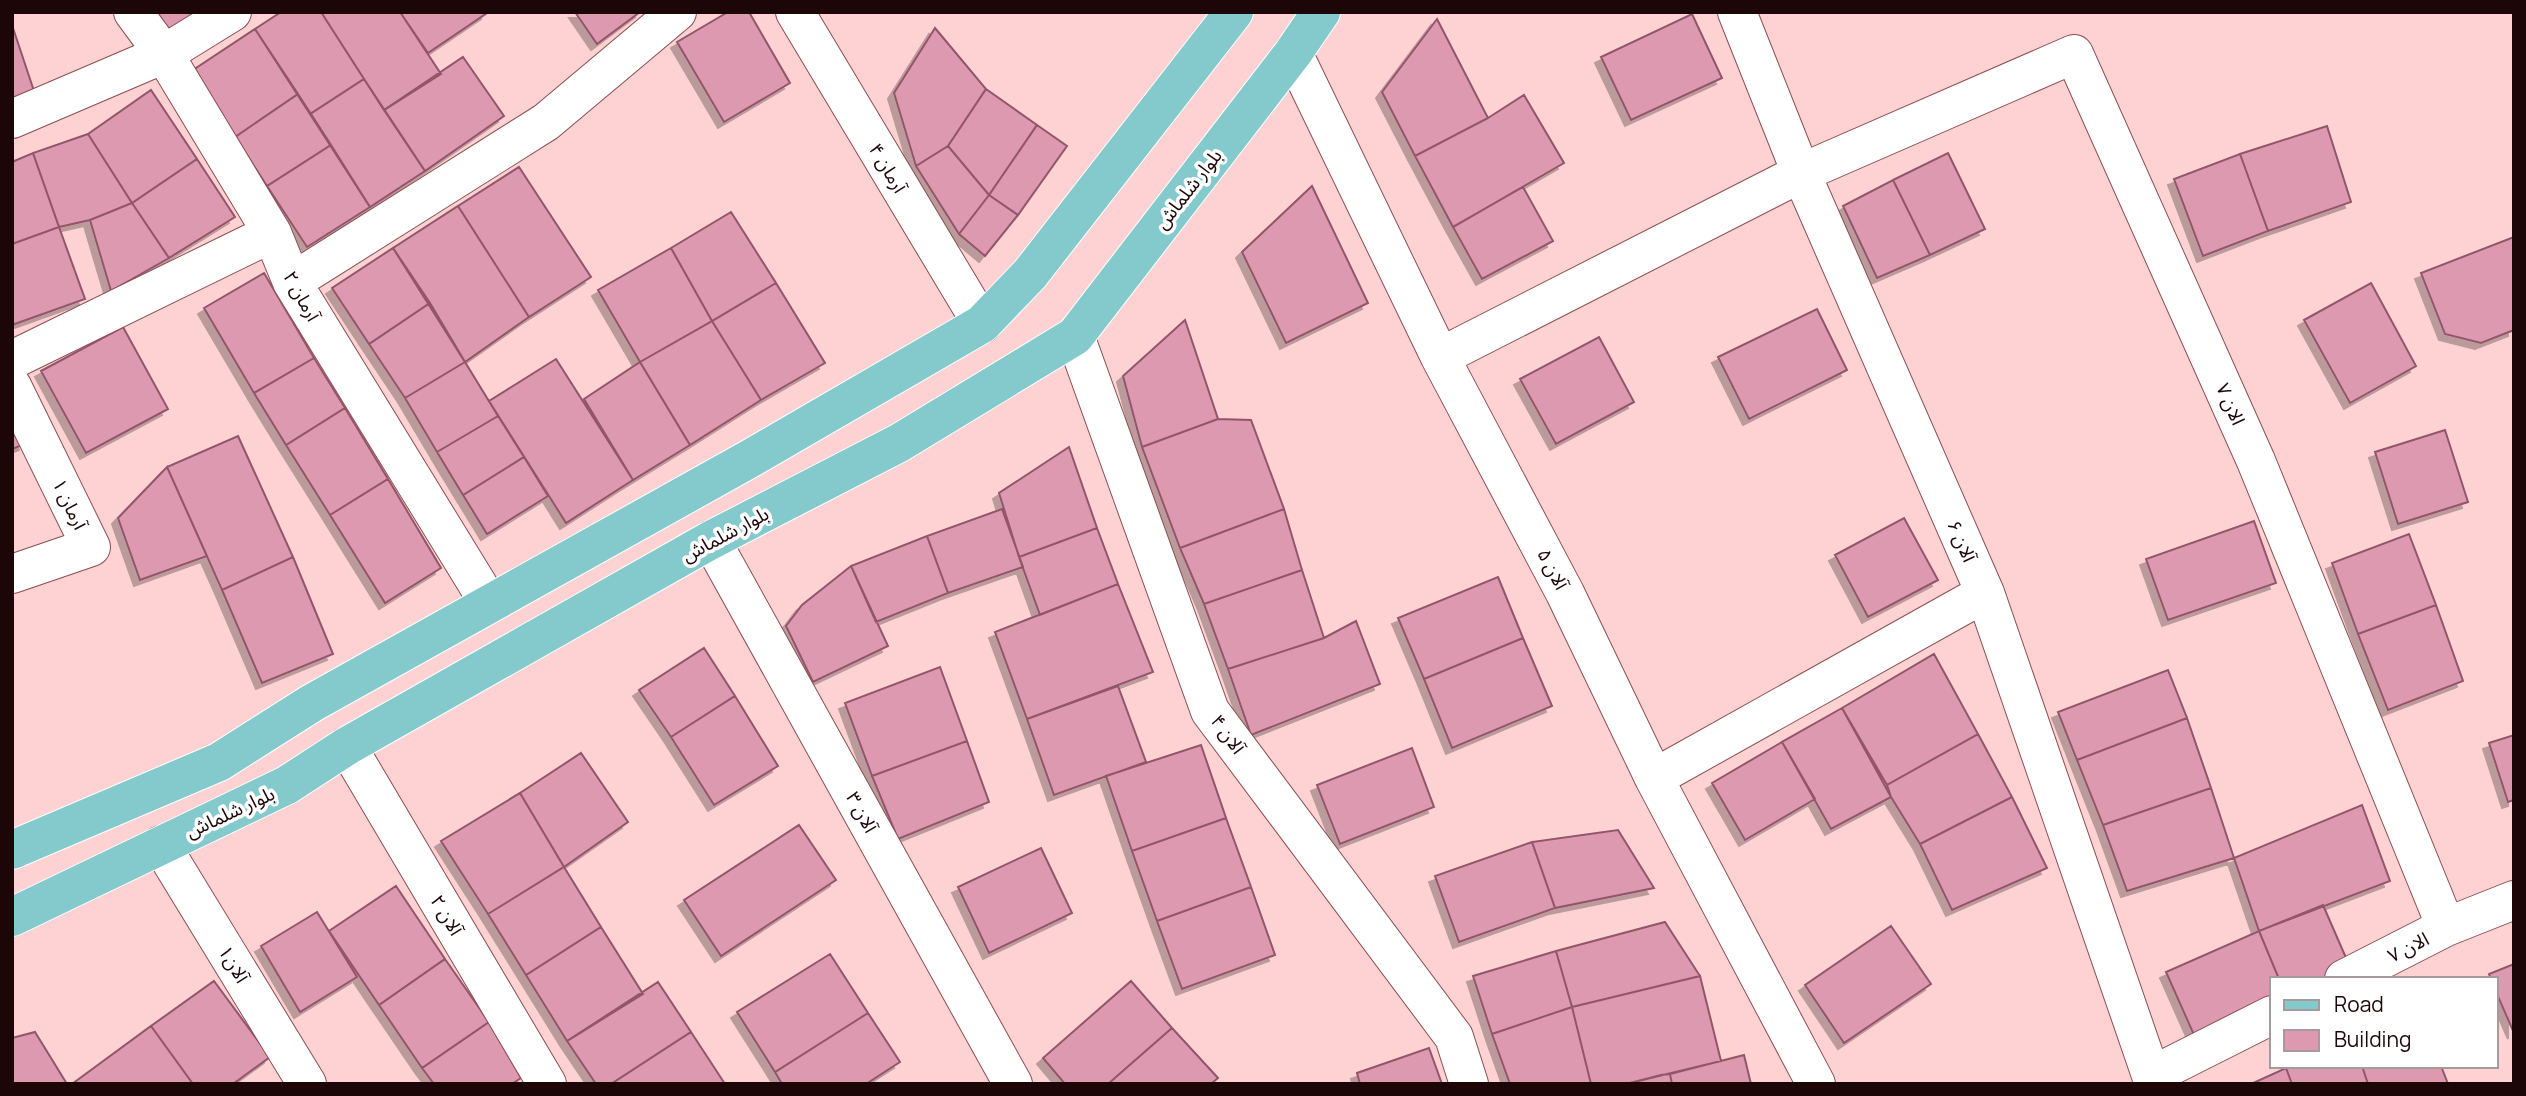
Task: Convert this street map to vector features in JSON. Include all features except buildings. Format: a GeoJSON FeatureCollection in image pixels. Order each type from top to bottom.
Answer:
{"type":"FeatureCollection","features":[{"type":"Feature","properties":{"kind":"main road"},"geometry":{"type":"LineString","coordinates":[[12,850],[219,762],[312,704],[751,458],[982,324],[1030,274],[1234,12]]}},
{"type":"Feature","properties":{"kind":"main road","name":"بلوار شلماش"},"geometry":{"type":"LineString","coordinates":[[12,917],[300,776],[347,746],[711,540],[900,443],[1074,336],[1293,53],[1321,12]]}},
{"type":"Feature","properties":{"kind":"main road"},"geometry":{"type":"LineString","coordinates":[[312,704],[311,730],[320,747],[347,746]]}},
{"type":"Feature","properties":{"kind":"main road"},"geometry":{"type":"LineString","coordinates":[[272,729],[295,745],[302,757],[300,776]]}},
{"type":"Feature","properties":{"kind":"street","name":"آرمان ۲"},"geometry":{"type":"LineString","coordinates":[[133,12],[164,54],[272,233],[292,282],[489,603]]}},
{"type":"Feature","properties":{"kind":"street"},"geometry":{"type":"LineString","coordinates":[[12,119],[164,54],[232,12]]}},
{"type":"Feature","properties":{"kind":"street"},"geometry":{"type":"LineString","coordinates":[[292,282],[546,122],[677,12]]}},
{"type":"Feature","properties":{"kind":"street","name":"آرمان ۴"},"geometry":{"type":"LineString","coordinates":[[795,12],[982,324]]}},
{"type":"Feature","properties":{"kind":"street","name":"آلان ۶"},"geometry":{"type":"LineString","coordinates":[[1737,12],[1801,173],[1985,593],[2153,1080]]}},
{"type":"Feature","properties":{"kind":"street","name":"آلان ۵"},"geometry":{"type":"LineString","coordinates":[[1293,53],[1440,357],[1565,593],[1654,778],[1816,1084]]}},
{"type":"Feature","properties":{"kind":"street","name":"الان ۷"},"geometry":{"type":"LineString","coordinates":[[1801,173],[2074,54],[2256,461],[2446,927],[2348,977]]}},
{"type":"Feature","properties":{"kind":"street"},"geometry":{"type":"LineString","coordinates":[[1440,357],[1801,173]]}},
{"type":"Feature","properties":{"kind":"street"},"geometry":{"type":"LineString","coordinates":[[12,360],[272,233]]}},
{"type":"Feature","properties":{"kind":"street","name":"آلان ۴"},"geometry":{"type":"LineString","coordinates":[[1074,336],[1210,711],[1454,1037],[1469,1084]]}},
{"type":"Feature","properties":{"kind":"street","name":"آرمان ۱"},"geometry":{"type":"LineString","coordinates":[[12,387],[91,547],[12,574]]}},
{"type":"Feature","properties":{"kind":"street","name":"آلان ۳"},"geometry":{"type":"LineString","coordinates":[[711,540],[1013,1084]]}},
{"type":"Feature","properties":{"kind":"street"},"geometry":{"type":"LineString","coordinates":[[1654,778],[1985,593]]}},
{"type":"Feature","properties":{"kind":"street","name":"آلان ۲"},"geometry":{"type":"LineString","coordinates":[[347,746],[547,1084]]}},
{"type":"Feature","properties":{"kind":"street","name":"آلان۱"},"geometry":{"type":"LineString","coordinates":[[161,845],[307,1084]]}},
{"type":"Feature","properties":{"kind":"street"},"geometry":{"type":"LineString","coordinates":[[2446,927],[2514,900]]}},
{"type":"Feature","properties":{"kind":"street"},"geometry":{"type":"LineString","coordinates":[[2153,1080],[2270,1016]]}}]}
